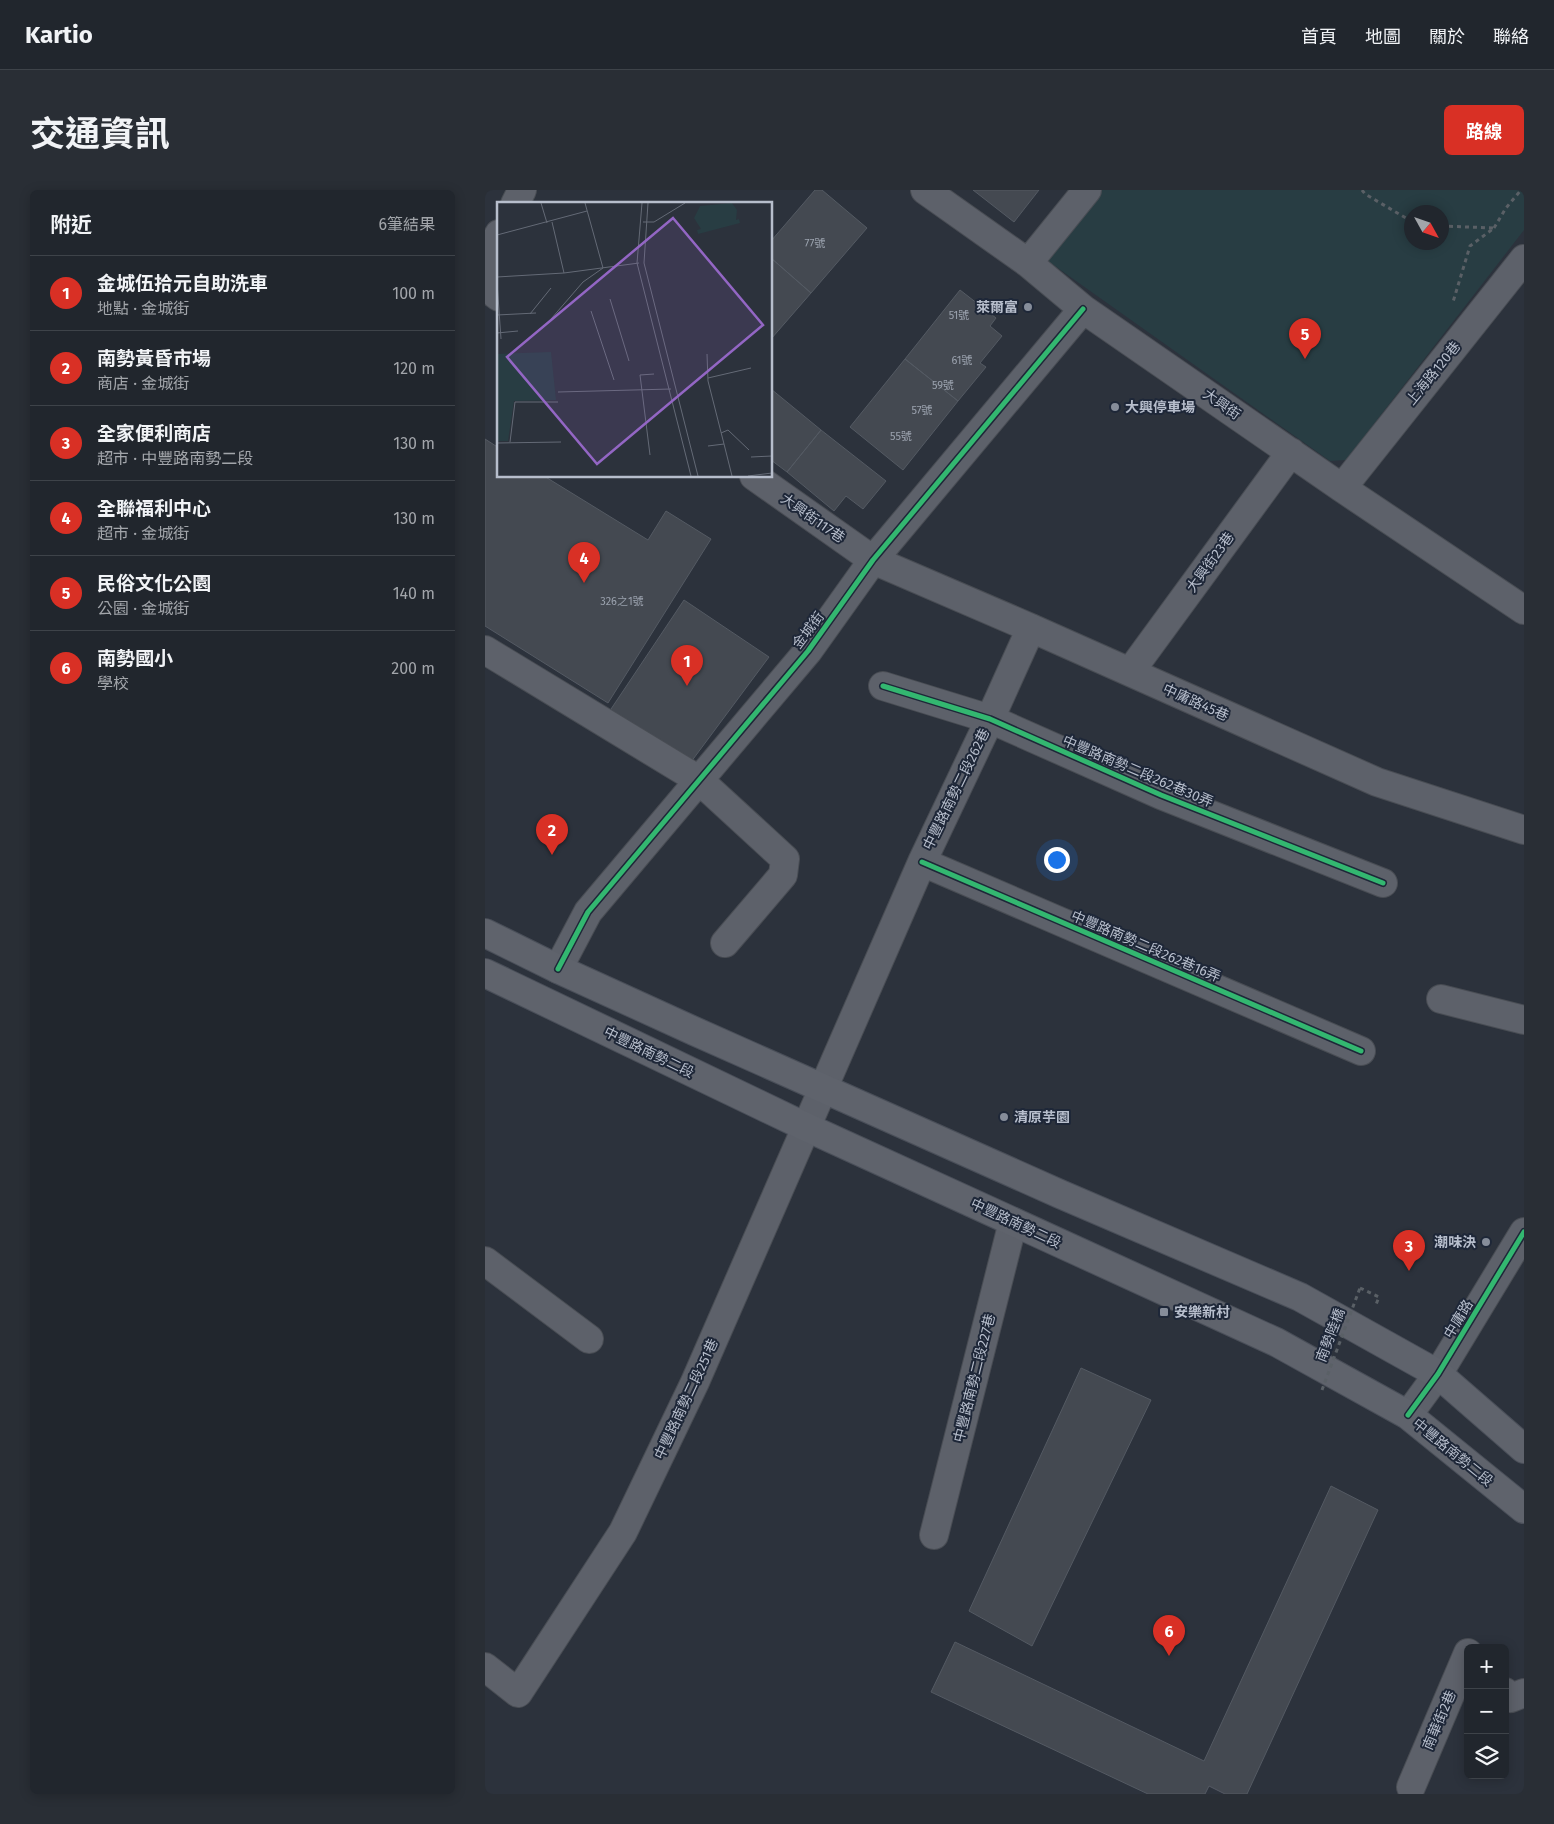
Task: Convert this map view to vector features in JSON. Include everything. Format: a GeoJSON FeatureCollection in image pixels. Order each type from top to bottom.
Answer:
{"type":"FeatureCollection","features":[{"type":"Feature","properties":{"kind":"main road"},"geometry":{"type":"LineString","coordinates":[[485,933],[558,969],[694,1031],[1060,1194],[1300,1297],[1438,1374],[1524,1449]]}},
{"type":"Feature","properties":{"kind":"main road","name":"中豐路南勢二段"},"geometry":{"type":"LineString","coordinates":[[485,973],[806,1127],[1276,1342],[1408,1416],[1524,1509]]}},
{"type":"Feature","properties":{"kind":"street"},"geometry":{"type":"LineString","coordinates":[[516,202],[522,190]]}},
{"type":"Feature","properties":{"kind":"street","name":"大興街"},"geometry":{"type":"LineString","coordinates":[[925,190],[1028,263],[1083,309],[1341,488],[1524,610]]}},
{"type":"Feature","properties":{"kind":"street"},"geometry":{"type":"LineString","coordinates":[[1028,263],[1087,190]]}},
{"type":"Feature","properties":{"kind":"street"},"geometry":{"type":"LineString","coordinates":[[485,259],[497,238]]}},
{"type":"Feature","properties":{"kind":"street","name":"上海路120巷"},"geometry":{"type":"LineString","coordinates":[[1341,488],[1524,259]]}},
{"type":"Feature","properties":{"kind":"street"},"geometry":{"type":"LineString","coordinates":[[485,268],[497,295]]}},
{"type":"Feature","properties":{"kind":"street","name":"金城街"},"geometry":{"type":"LineString","coordinates":[[558,969],[587,912],[808,651],[873,560],[1083,309]]}},
{"type":"Feature","properties":{"kind":"street","name":"大興街23巷"},"geometry":{"type":"LineString","coordinates":[[1130,672],[1291,452]]}},
{"type":"Feature","properties":{"kind":"street","name":"大興街117巷"},"geometry":{"type":"LineString","coordinates":[[756,478],[873,560]]}},
{"type":"Feature","properties":{"kind":"street","name":"中庸路45巷"},"geometry":{"type":"LineString","coordinates":[[873,560],[1377,782],[1524,830]]}},
{"type":"Feature","properties":{"kind":"street","name":"中豐路南勢二段262巷"},"geometry":{"type":"LineString","coordinates":[[823,1088],[922,862],[1031,628]]}},
{"type":"Feature","properties":{"kind":"street"},"geometry":{"type":"LineString","coordinates":[[485,650],[699,780],[785,859],[783,875],[725,942]]}},
{"type":"Feature","properties":{"kind":"street","name":"中豐路南勢二段262巷30弄"},"geometry":{"type":"LineString","coordinates":[[883,686],[990,719],[1161,795],[1383,883]]}},
{"type":"Feature","properties":{"kind":"street","name":"中豐路南勢二段262巷16弄"},"geometry":{"type":"LineString","coordinates":[[922,862],[1361,1051]]}},
{"type":"Feature","properties":{"kind":"street"},"geometry":{"type":"LineString","coordinates":[[1441,999],[1524,1020]]}},
{"type":"Feature","properties":{"kind":"street","name":"中豐路南勢二段251巷"},"geometry":{"type":"LineString","coordinates":[[485,1667],[518,1694],[623,1532],[695,1382],[823,1088]]}},
{"type":"Feature","properties":{"kind":"street","name":"中豐路南勢二段227巷"},"geometry":{"type":"LineString","coordinates":[[934,1535],[1013,1222]]}},
{"type":"Feature","properties":{"kind":"street","name":"中庸路"},"geometry":{"type":"LineString","coordinates":[[1408,1416],[1438,1374],[1524,1232]]}},
{"type":"Feature","properties":{"kind":"street"},"geometry":{"type":"LineString","coordinates":[[485,1261],[589,1338]]}},
{"type":"Feature","properties":{"kind":"street","name":"南華街2巷"},"geometry":{"type":"LineString","coordinates":[[1411,1787],[1464,1662]]}},
{"type":"Feature","properties":{"kind":"street"},"geometry":{"type":"LineString","coordinates":[[1509,1696],[1511,1698],[1524,1693]]}},
{"type":"Feature","properties":{"kind":"path"},"geometry":{"type":"LineString","coordinates":[[1362,190],[1365,194],[1404,217]]}},
{"type":"Feature","properties":{"kind":"path"},"geometry":{"type":"LineString","coordinates":[[1453,302],[1470,246],[1494,228],[1506,208],[1521,190]]}},
{"type":"Feature","properties":{"kind":"path"},"geometry":{"type":"LineString","coordinates":[[1449,226],[1494,228]]}},
{"type":"Feature","properties":{"kind":"green space"},"geometry":{"type":"Polygon","coordinates":[[[1101,190],[1524,190],[1524,230],[1346,460],[1330,461],[1045,259],[1101,190]]]}},
{"type":"Feature","properties":{"kind":"building"},"geometry":{"type":"Polygon","coordinates":[[[815,190],[822,190],[867,228],[811,293],[773,260],[773,239],[815,190]]]}},
{"type":"Feature","properties":{"kind":"building"},"geometry":{"type":"Polygon","coordinates":[[[973,190],[1039,190],[1014,222],[973,190]]]}},
{"type":"Feature","properties":{"kind":"building"},"geometry":{"type":"Polygon","coordinates":[[[773,260],[811,293],[773,337],[773,260]]]}},
{"type":"Feature","properties":{"kind":"building"},"geometry":{"type":"Polygon","coordinates":[[[960,290],[996,318],[990,326],[1002,336],[980,363],[986,367],[958,401],[905,359],[960,290]]]}},
{"type":"Feature","properties":{"kind":"building"},"geometry":{"type":"Polygon","coordinates":[[[905,359],[958,401],[903,470],[850,427],[905,359]]]}},
{"type":"Feature","properties":{"kind":"building"},"geometry":{"type":"Polygon","coordinates":[[[773,391],[821,430],[787,472],[773,462],[773,391]]]}},
{"type":"Feature","properties":{"kind":"building"},"geometry":{"type":"Polygon","coordinates":[[[821,430],[886,481],[863,509],[846,496],[834,511],[787,472],[821,430]]]}},
{"type":"Feature","properties":{"kind":"building"},"geometry":{"type":"Polygon","coordinates":[[[485,439],[497,447],[497,478],[547,478],[648,540],[666,511],[711,539],[608,703],[485,626],[485,439]]]}},
{"type":"Feature","properties":{"kind":"building"},"geometry":{"type":"Polygon","coordinates":[[[684,600],[769,657],[688,766],[607,715],[684,600]]]}},
{"type":"Feature","properties":{"kind":"building"},"geometry":{"type":"Polygon","coordinates":[[[1081,1368],[1151,1400],[1032,1646],[969,1611],[1081,1368]]]}},
{"type":"Feature","properties":{"kind":"building"},"geometry":{"type":"Polygon","coordinates":[[[1331,1486],[1378,1510],[1247,1794],[1225,1794],[1209,1786],[1205,1794],[1148,1794],[931,1692],[955,1642],[1204,1761],[1331,1486]]]}},
{"type":"Feature","properties":{"kind":"cycle path"},"geometry":{"type":"LineString","coordinates":[[558,969],[588,912],[808,651],[873,560],[1083,309]]}},
{"type":"Feature","properties":{"kind":"cycle path"},"geometry":{"type":"LineString","coordinates":[[883,686],[990,719],[1161,795],[1383,883]]}},
{"type":"Feature","properties":{"kind":"cycle path"},"geometry":{"type":"LineString","coordinates":[[922,862],[1361,1051]]}},
{"type":"Feature","properties":{"kind":"cycle path"},"geometry":{"type":"LineString","coordinates":[[1408,1415],[1438,1374],[1524,1232]]}},
{"type":"Feature","properties":{"kind":"place","name":"萊爾富"},"geometry":{"type":"Point","coordinates":[1028,307]}},
{"type":"Feature","properties":{"kind":"place","name":"民俗文化公園"},"geometry":{"type":"Point","coordinates":[1305,359]}},
{"type":"Feature","properties":{"kind":"place","name":"大興停車場"},"geometry":{"type":"Point","coordinates":[1115,407]}},
{"type":"Feature","properties":{"kind":"place","name":"全聯福利中心"},"geometry":{"type":"Point","coordinates":[584,583]}},
{"type":"Feature","properties":{"kind":"place","name":"金城伍拾元自助洗車"},"geometry":{"type":"Point","coordinates":[687,686]}},
{"type":"Feature","properties":{"kind":"place","name":"南勢黃昏市場"},"geometry":{"type":"Point","coordinates":[552,855]}},
{"type":"Feature","properties":{"kind":"place","name":"清原芋園"},"geometry":{"type":"Point","coordinates":[1004,1117]}},
{"type":"Feature","properties":{"kind":"place","name":"潮味決"},"geometry":{"type":"Point","coordinates":[1486,1242]}},
{"type":"Feature","properties":{"kind":"place","name":"全家便利商店"},"geometry":{"type":"Point","coordinates":[1409,1271]}},
{"type":"Feature","properties":{"kind":"place","name":"安樂新村"},"geometry":{"type":"Point","coordinates":[1164,1312]}},
{"type":"Feature","properties":{"kind":"place","name":"南勢國小"},"geometry":{"type":"Point","coordinates":[1169,1656]}}]}
